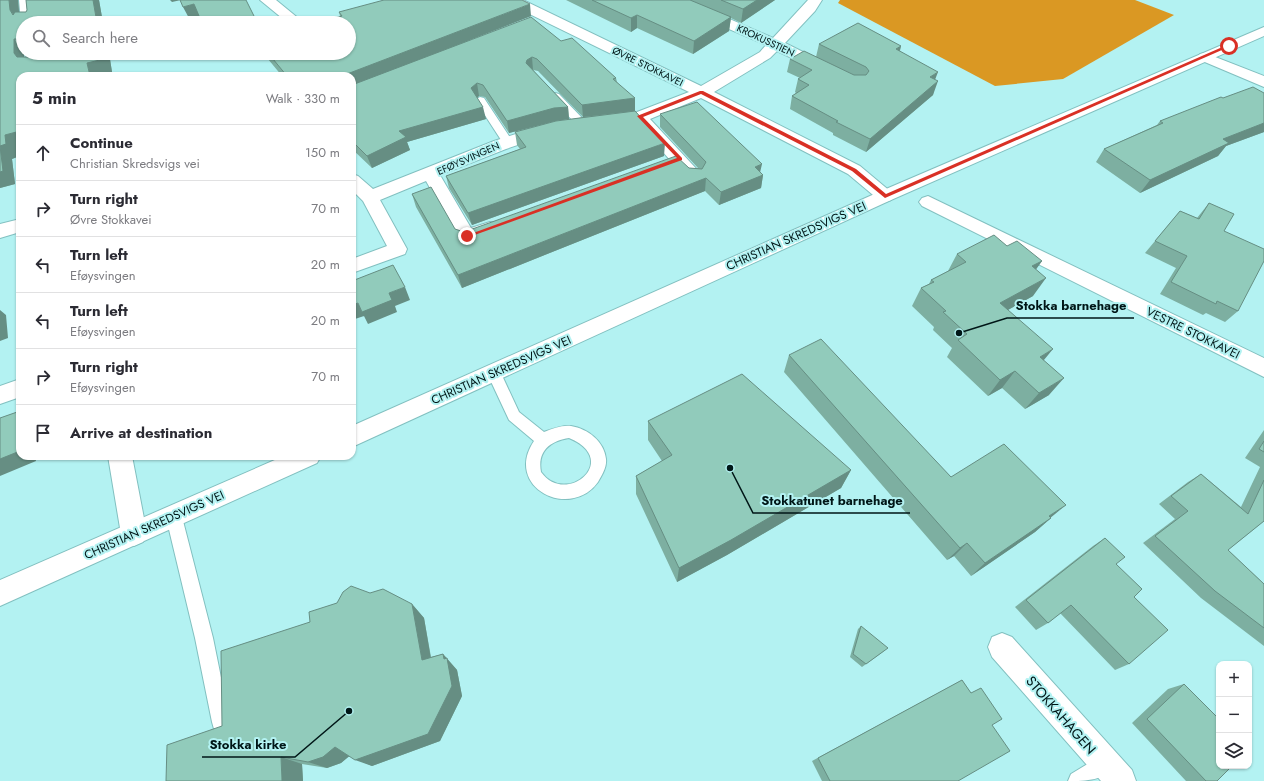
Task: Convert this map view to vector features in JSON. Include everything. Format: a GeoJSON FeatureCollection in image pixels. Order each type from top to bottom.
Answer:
{"type":"FeatureCollection","features":[{"type":"Feature","properties":{"kind":"street"},"geometry":{"type":"LineString","coordinates":[[26,0],[27,16]]}},
{"type":"Feature","properties":{"kind":"street"},"geometry":{"type":"LineString","coordinates":[[267,0],[288,16]]}},
{"type":"Feature","properties":{"kind":"street","name":"KROKUSSTIEN"},"geometry":{"type":"LineString","coordinates":[[674,0],[775,44],[836,74]]}},
{"type":"Feature","properties":{"kind":"street","name":"EFØYSVINGEN"},"geometry":{"type":"LineString","coordinates":[[370,197],[430,174],[506,141],[556,126],[640,116],[702,92],[765,55],[810,8],[814,0]]}},
{"type":"Feature","properties":{"kind":"street","name":"ØVRE STOKKAVEI"},"geometry":{"type":"LineString","coordinates":[[524,2],[546,17],[702,92],[854,170],[885,196]]}},
{"type":"Feature","properties":{"kind":"street"},"geometry":{"type":"LineString","coordinates":[[531,23],[546,17]]}},
{"type":"Feature","properties":{"kind":"street","name":"CHRISTIAN SKREDSVIGS VEI"},"geometry":{"type":"LineString","coordinates":[[356,435],[885,196],[1264,31]]}},
{"type":"Feature","properties":{"kind":"street"},"geometry":{"type":"LineString","coordinates":[[1225,48],[1264,82]]}},
{"type":"Feature","properties":{"kind":"street"},"geometry":{"type":"LineString","coordinates":[[1205,56],[1264,82]]}},
{"type":"Feature","properties":{"kind":"street"},"geometry":{"type":"LineString","coordinates":[[640,116],[673,162],[694,176]]}},
{"type":"Feature","properties":{"kind":"street","name":"EFØYSVINGEN"},"geometry":{"type":"LineString","coordinates":[[430,174],[467,236],[504,223]]}},
{"type":"Feature","properties":{"kind":"street"},"geometry":{"type":"LineString","coordinates":[[356,184],[370,197],[398,249],[356,265]]}},
{"type":"Feature","properties":{"kind":"street","name":"VESTRE STOKKAVEI"},"geometry":{"type":"LineString","coordinates":[[928,202],[1264,368]]}},
{"type":"Feature","properties":{"kind":"street"},"geometry":{"type":"LineString","coordinates":[[0,231],[16,226]]}},
{"type":"Feature","properties":{"kind":"street"},"geometry":{"type":"LineString","coordinates":[[0,395],[16,389]]}},
{"type":"Feature","properties":{"kind":"street"},"geometry":{"type":"LineString","coordinates":[[121,460],[134,534]]}},
{"type":"Feature","properties":{"kind":"street","name":"CHRISTIAN SKREDSVIGS VEI"},"geometry":{"type":"LineString","coordinates":[[0,593],[300,460]]}},
{"type":"Feature","properties":{"kind":"street","name":"STOKKAHAGEN"},"geometry":{"type":"LineString","coordinates":[[1002,647],[1113,772]]}},
{"type":"Feature","properties":{"kind":"lane"},"geometry":{"type":"LineString","coordinates":[[550,90],[581,123]]}},
{"type":"Feature","properties":{"kind":"lane","name":"EFØYSVINGEN"},"geometry":{"type":"LineString","coordinates":[[480,100],[506,141]]}},
{"type":"Feature","properties":{"kind":"lane"},"geometry":{"type":"LineString","coordinates":[[494,373],[514,416],[544,440]]}},
{"type":"Feature","properties":{"kind":"lane"},"geometry":{"type":"LineString","coordinates":[[570,432],[583,435],[595,445],[600,459],[596,474],[585,486],[568,492],[551,490],[538,480],[532,466],[534,452],[544,440],[556,433],[570,432]]}},
{"type":"Feature","properties":{"kind":"lane"},"geometry":{"type":"LineString","coordinates":[[174,516],[204,638],[221,722]]}},
{"type":"Feature","properties":{"kind":"lane"},"geometry":{"type":"LineString","coordinates":[[1078,781],[1113,772]]}},
{"type":"Feature","properties":{"kind":"shaded area"},"geometry":{"type":"Polygon","coordinates":[[[840,0],[1135,0],[1174,15],[1063,79],[995,86],[838,3],[840,0]]]}},
{"type":"Feature","properties":{"kind":"building"},"geometry":{"type":"Polygon","coordinates":[[[0,0],[9,0],[10,10],[13,15],[15,12],[26,12],[26,0],[93,0],[96,16],[16,16],[16,39],[14,39],[14,53],[16,60],[100,60],[87,63],[89,72],[16,72],[16,132],[5,135],[6,144],[0,146],[0,0]]]}},
{"type":"Feature","properties":{"kind":"building"},"geometry":{"type":"Polygon","coordinates":[[[180,0],[246,0],[254,16],[199,16],[194,4],[183,7],[180,0]]]}},
{"type":"Feature","properties":{"kind":"building"},"geometry":{"type":"Polygon","coordinates":[[[384,0],[522,0],[530,4],[352,72],[284,72],[274,60],[356,60],[356,16],[342,16],[339,12],[384,0]]]}},
{"type":"Feature","properties":{"kind":"building"},"geometry":{"type":"Polygon","coordinates":[[[592,0],[690,0],[731,17],[694,41],[637,15],[631,18],[592,0]]]}},
{"type":"Feature","properties":{"kind":"building"},"geometry":{"type":"Polygon","coordinates":[[[721,0],[757,0],[743,9],[721,0]]]}},
{"type":"Feature","properties":{"kind":"building"},"geometry":{"type":"Polygon","coordinates":[[[531,17],[561,41],[572,38],[616,78],[613,79],[635,98],[582,105],[537,59],[532,57],[527,60],[526,63],[568,107],[554,108],[507,121],[483,85],[477,83],[471,88],[483,107],[399,131],[406,137],[367,156],[356,145],[356,83],[531,17]]]}},
{"type":"Feature","properties":{"kind":"building"},"geometry":{"type":"Polygon","coordinates":[[[858,23],[901,46],[896,49],[938,72],[930,77],[938,81],[870,139],[836,122],[838,121],[792,96],[809,85],[798,79],[812,70],[790,59],[804,51],[854,75],[866,75],[869,71],[866,67],[819,44],[858,23]]]}},
{"type":"Feature","properties":{"kind":"building"},"geometry":{"type":"Polygon","coordinates":[[[1253,87],[1264,93],[1264,123],[1223,139],[1229,143],[1150,180],[1104,149],[1163,123],[1160,121],[1221,97],[1223,98],[1253,87]]]}},
{"type":"Feature","properties":{"kind":"building"},"geometry":{"type":"Polygon","coordinates":[[[697,102],[762,164],[755,167],[763,175],[721,192],[706,178],[458,275],[412,194],[431,187],[455,229],[464,232],[676,156],[689,168],[702,169],[706,162],[660,114],[697,102]]]}},
{"type":"Feature","properties":{"kind":"building"},"geometry":{"type":"Polygon","coordinates":[[[635,111],[665,143],[468,213],[446,176],[526,147],[515,132],[556,121],[635,111]]]}},
{"type":"Feature","properties":{"kind":"building"},"geometry":{"type":"Polygon","coordinates":[[[0,146],[3,171],[0,172],[0,146]]]}},
{"type":"Feature","properties":{"kind":"building"},"geometry":{"type":"Polygon","coordinates":[[[1209,203],[1234,214],[1224,231],[1264,249],[1264,261],[1238,311],[1217,301],[1216,304],[1171,282],[1187,256],[1155,241],[1180,211],[1199,219],[1209,203]]]}},
{"type":"Feature","properties":{"kind":"building"},"geometry":{"type":"Polygon","coordinates":[[[994,235],[1007,246],[1017,241],[1042,261],[1032,266],[1046,278],[1000,303],[1053,349],[1040,357],[1064,378],[1039,393],[1015,371],[1000,380],[958,340],[967,334],[943,312],[946,311],[921,288],[934,282],[931,280],[966,262],[957,254],[994,235]]]}},
{"type":"Feature","properties":{"kind":"building"},"geometry":{"type":"Polygon","coordinates":[[[393,265],[405,287],[389,293],[392,300],[362,312],[358,303],[356,304],[356,279],[393,265]]]}},
{"type":"Feature","properties":{"kind":"building"},"geometry":{"type":"Polygon","coordinates":[[[821,339],[951,477],[1004,444],[1066,505],[1049,516],[1051,518],[985,563],[967,543],[960,548],[789,355],[821,339]]]}},
{"type":"Feature","properties":{"kind":"building"},"geometry":{"type":"Polygon","coordinates":[[[742,374],[851,470],[731,540],[679,568],[636,476],[672,455],[648,421],[742,374]]]}},
{"type":"Feature","properties":{"kind":"building"},"geometry":{"type":"Polygon","coordinates":[[[16,412],[16,453],[0,459],[0,418],[16,412]]]}},
{"type":"Feature","properties":{"kind":"building"},"geometry":{"type":"Polygon","coordinates":[[[1264,441],[1264,452],[1259,449],[1264,441]]]}},
{"type":"Feature","properties":{"kind":"building"},"geometry":{"type":"Polygon","coordinates":[[[1201,474],[1248,514],[1264,480],[1264,521],[1228,550],[1264,584],[1264,628],[1215,591],[1155,536],[1188,511],[1171,496],[1201,474]]]}},
{"type":"Feature","properties":{"kind":"building"},"geometry":{"type":"Polygon","coordinates":[[[1105,538],[1125,557],[1116,564],[1142,589],[1134,597],[1168,630],[1129,664],[1071,605],[1048,623],[1026,600],[1105,538]]]}},
{"type":"Feature","properties":{"kind":"building"},"geometry":{"type":"Polygon","coordinates":[[[351,586],[370,593],[383,589],[412,604],[422,660],[443,654],[444,659],[447,658],[452,686],[428,734],[355,760],[335,747],[323,757],[308,762],[281,757],[282,781],[166,781],[167,745],[222,726],[221,651],[310,622],[309,612],[337,603],[343,592],[351,586]]]}},
{"type":"Feature","properties":{"kind":"building"},"geometry":{"type":"Polygon","coordinates":[[[861,626],[888,648],[866,664],[853,654],[861,626]]]}},
{"type":"Feature","properties":{"kind":"building"},"geometry":{"type":"Polygon","coordinates":[[[962,680],[971,693],[981,688],[1002,719],[992,725],[1010,751],[958,781],[830,781],[818,758],[962,680]]]}},
{"type":"Feature","properties":{"kind":"building"},"geometry":{"type":"Polygon","coordinates":[[[1184,684],[1216,716],[1216,769],[1229,769],[1217,781],[1206,781],[1147,719],[1184,684]]]}},
{"type":"Feature","properties":{"kind":"place","name":"Stokka barnehage"},"geometry":{"type":"Point","coordinates":[959,333]}},
{"type":"Feature","properties":{"kind":"place","name":"Stokkatunet barnehage"},"geometry":{"type":"Point","coordinates":[730,468]}},
{"type":"Feature","properties":{"kind":"place","name":"Stokka kirke"},"geometry":{"type":"Point","coordinates":[349,711]}},
{"type":"Feature","properties":{"kind":"route"},"geometry":{"type":"LineString","coordinates":[[467,236],[680,159],[640,116],[702,92],[854,170],[885,196],[1229,46]]}}]}
